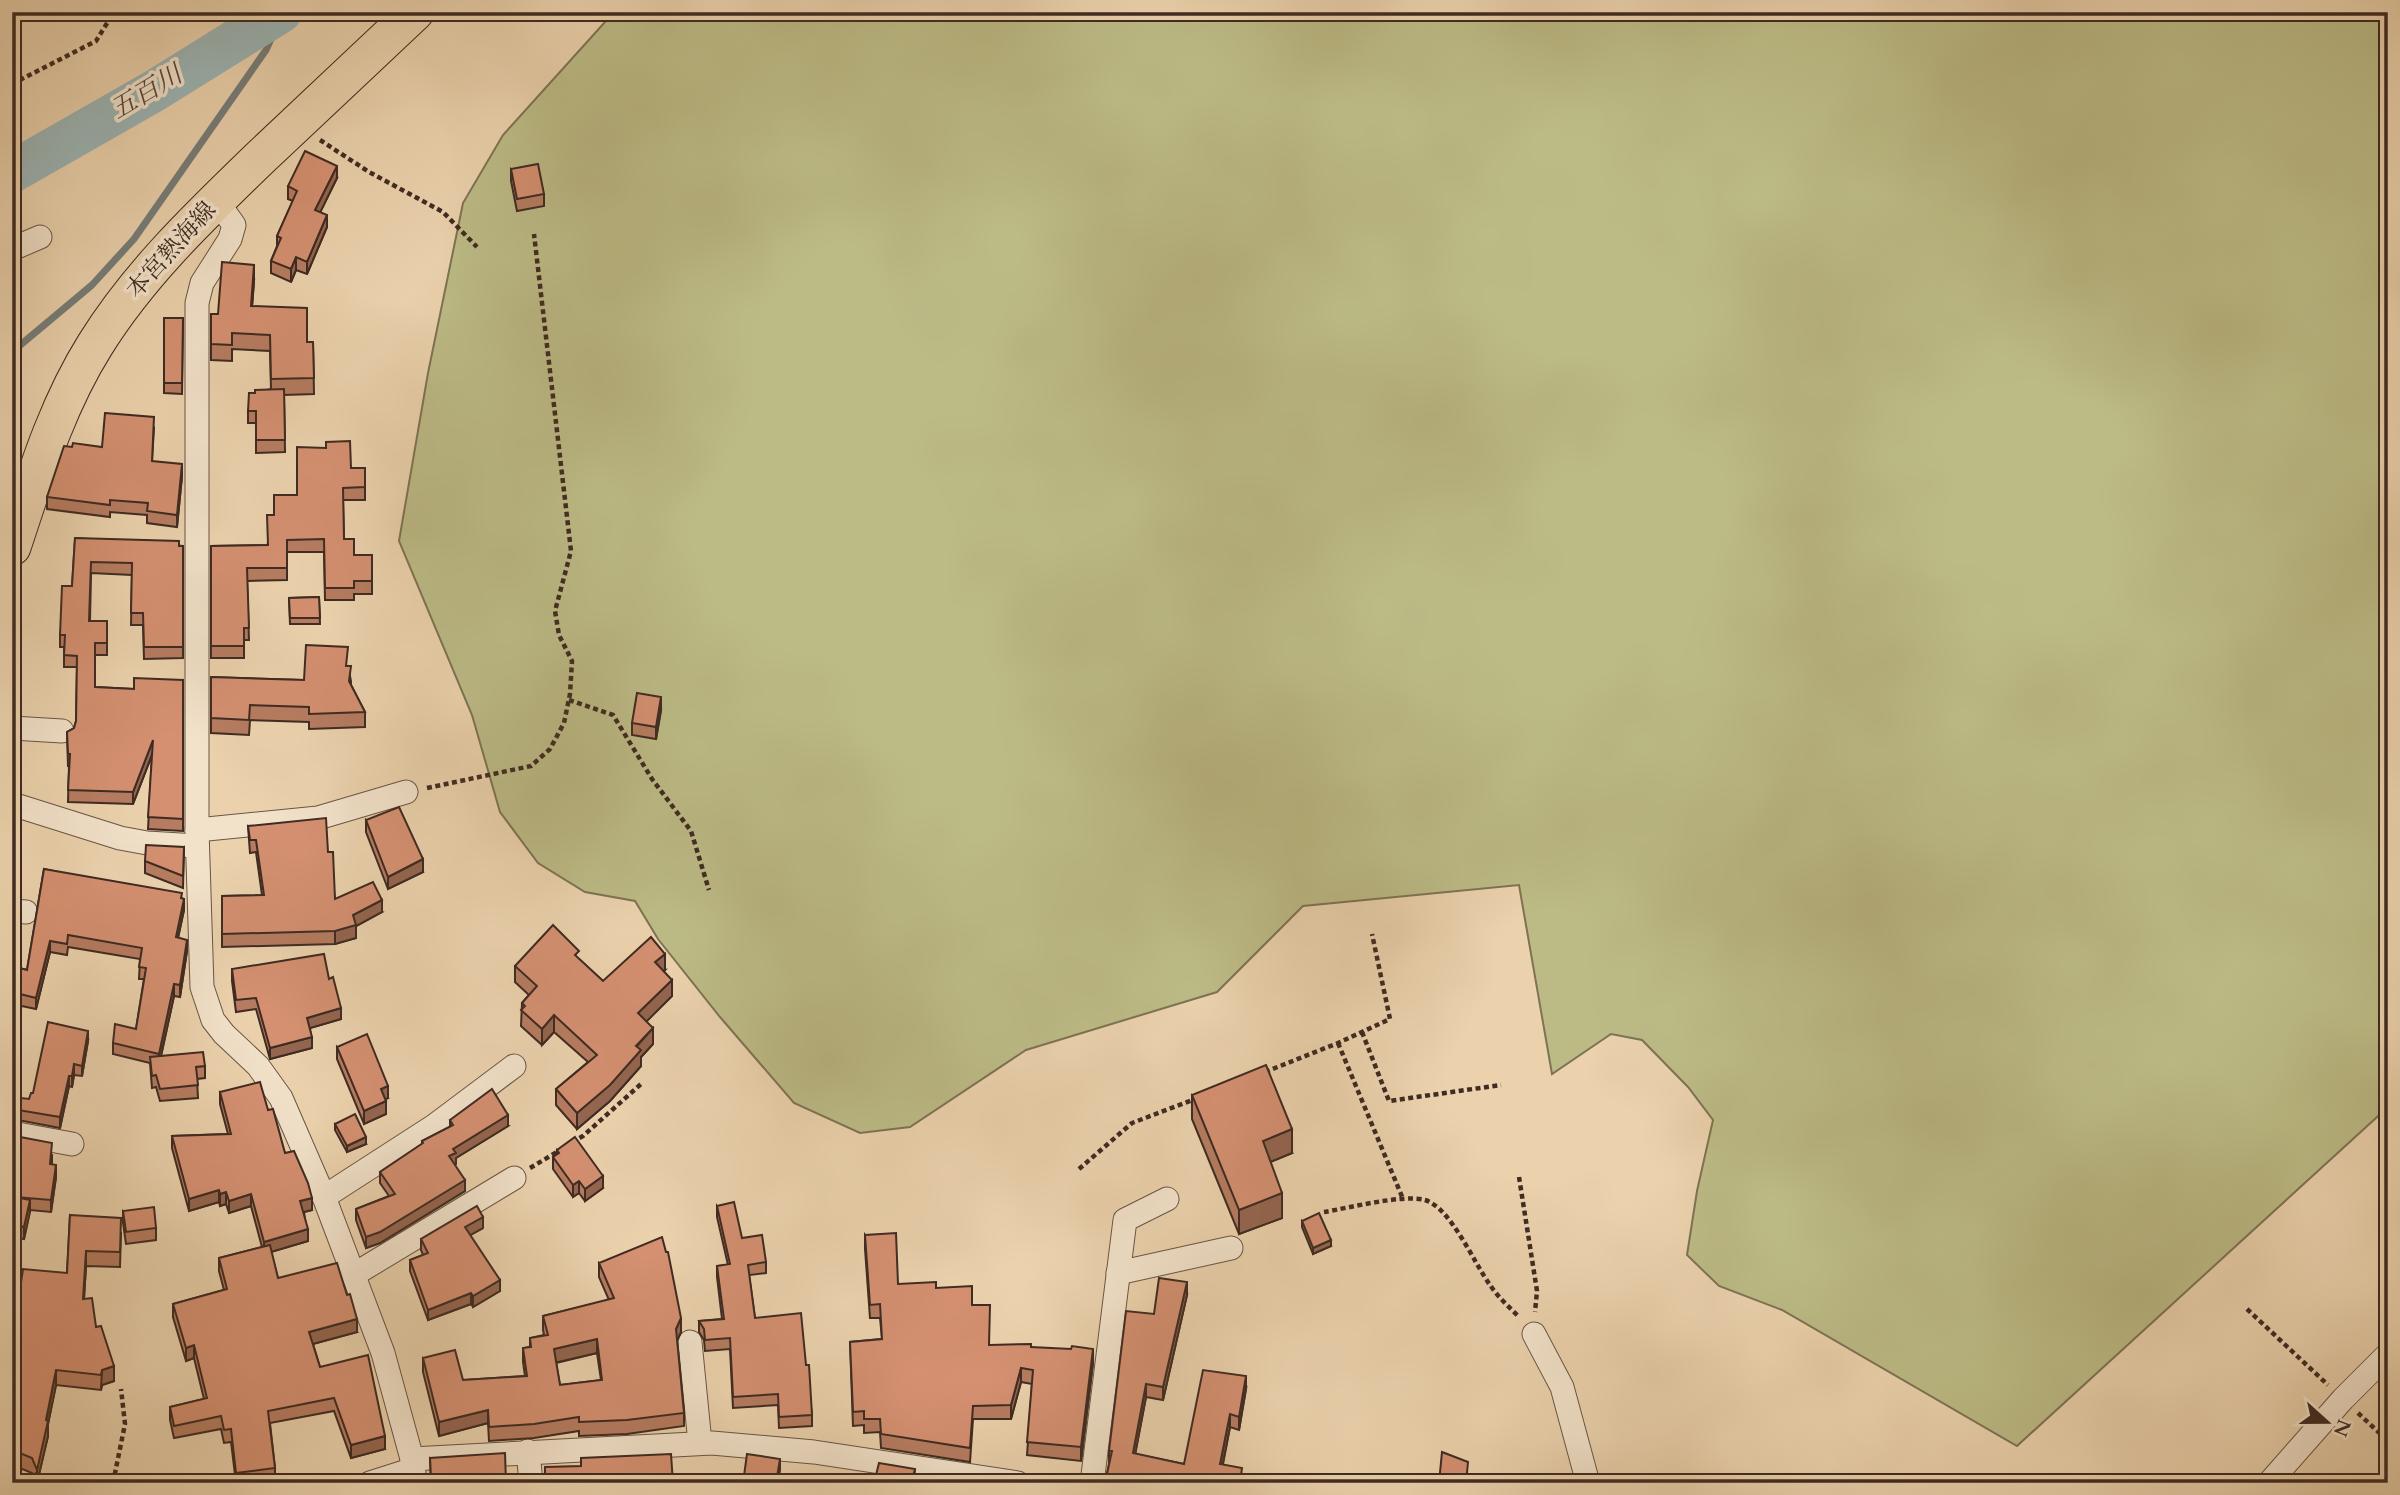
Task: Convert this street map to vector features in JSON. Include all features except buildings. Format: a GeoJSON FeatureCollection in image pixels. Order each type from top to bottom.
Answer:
{"type":"FeatureCollection","features":[{"type":"Feature","properties":{"kind":"main road","name":"本宮熱海線"},"geometry":{"type":"LineString","coordinates":[[12,547],[42,454],[93,348],[121,306],[150,270],[216,200],[415,12]]}},
{"type":"Feature","properties":{"kind":"street"},"geometry":{"type":"LineString","coordinates":[[216,200],[234,225],[230,239],[202,283],[197,303],[197,838],[202,987],[208,1008],[224,1034],[258,1066],[281,1098],[324,1196],[383,1353],[413,1470]]}},
{"type":"Feature","properties":{"kind":"street"},"geometry":{"type":"LineString","coordinates":[[12,249],[40,237]]}},
{"type":"Feature","properties":{"kind":"street"},"geometry":{"type":"LineString","coordinates":[[12,728],[62,731]]}},
{"type":"Feature","properties":{"kind":"street"},"geometry":{"type":"LineString","coordinates":[[12,804],[120,838],[147,842],[197,838],[318,818],[406,792]]}},
{"type":"Feature","properties":{"kind":"street"},"geometry":{"type":"LineString","coordinates":[[324,1196],[434,1126],[513,1066]]}},
{"type":"Feature","properties":{"kind":"street"},"geometry":{"type":"LineString","coordinates":[[12,1133],[72,1144]]}},
{"type":"Feature","properties":{"kind":"street"},"geometry":{"type":"LineString","coordinates":[[355,1274],[514,1178]]}},
{"type":"Feature","properties":{"kind":"street"},"geometry":{"type":"LineString","coordinates":[[1092,1483],[1125,1220],[1167,1199]]}},
{"type":"Feature","properties":{"kind":"street"},"geometry":{"type":"LineString","coordinates":[[1118,1273],[1231,1248]]}},
{"type":"Feature","properties":{"kind":"street"},"geometry":{"type":"LineString","coordinates":[[1534,1334],[1562,1387],[1588,1483]]}},
{"type":"Feature","properties":{"kind":"street"},"geometry":{"type":"LineString","coordinates":[[690,1342],[700,1443]]}},
{"type":"Feature","properties":{"kind":"street"},"geometry":{"type":"LineString","coordinates":[[2269,1483],[2343,1399],[2388,1354]]}},
{"type":"Feature","properties":{"kind":"street"},"geometry":{"type":"LineString","coordinates":[[370,1483],[413,1470],[528,1451],[700,1443],[814,1452],[1018,1483]]}},
{"type":"Feature","properties":{"kind":"street"},"geometry":{"type":"LineString","coordinates":[[528,1451],[531,1483]]}},
{"type":"Feature","properties":{"kind":"path"},"geometry":{"type":"LineString","coordinates":[[12,84],[96,41],[114,12]]}},
{"type":"Feature","properties":{"kind":"path"},"geometry":{"type":"LineString","coordinates":[[296,125],[369,172],[443,212],[477,247]]}},
{"type":"Feature","properties":{"kind":"path"},"geometry":{"type":"LineString","coordinates":[[406,792],[531,766],[550,749],[564,723],[572,662],[559,635],[555,611],[571,551],[534,234]]}},
{"type":"Feature","properties":{"kind":"path"},"geometry":{"type":"LineString","coordinates":[[569,700],[613,715],[652,779],[691,831],[709,890]]}},
{"type":"Feature","properties":{"kind":"path"},"geometry":{"type":"LineString","coordinates":[[1260,1073],[1391,1019],[1372,934]]}},
{"type":"Feature","properties":{"kind":"path"},"geometry":{"type":"LineString","coordinates":[[1362,1032],[1389,1101],[1501,1085]]}},
{"type":"Feature","properties":{"kind":"path"},"geometry":{"type":"LineString","coordinates":[[1338,1043],[1404,1199]]}},
{"type":"Feature","properties":{"kind":"path"},"geometry":{"type":"LineString","coordinates":[[514,1178],[583,1136],[641,1084]]}},
{"type":"Feature","properties":{"kind":"path"},"geometry":{"type":"LineString","coordinates":[[1079,1168],[1132,1123],[1208,1094]]}},
{"type":"Feature","properties":{"kind":"path"},"geometry":{"type":"LineString","coordinates":[[1519,1177],[1537,1291],[1534,1334]]}},
{"type":"Feature","properties":{"kind":"path"},"geometry":{"type":"LineString","coordinates":[[1324,1212],[1404,1199],[1423,1200],[1434,1204],[1446,1216],[1491,1287],[1534,1334]]}},
{"type":"Feature","properties":{"kind":"path"},"geometry":{"type":"LineString","coordinates":[[2247,1309],[2388,1441]]}},
{"type":"Feature","properties":{"kind":"path"},"geometry":{"type":"LineString","coordinates":[[113,1483],[125,1424],[121,1390]]}},
{"type":"Feature","properties":{"kind":"shaded area"},"geometry":{"type":"Polygon","coordinates":[[[614,12],[2388,12],[2388,1107],[2017,1446],[1782,1310],[1719,1286],[1687,1255],[1697,1191],[1713,1120],[1688,1087],[1642,1040],[1611,1034],[1552,1074],[1519,885],[1303,906],[1217,992],[1026,1050],[910,1127],[860,1133],[794,1103],[658,939],[635,901],[585,892],[538,863],[500,812],[472,715],[399,541],[428,373],[463,203],[503,135],[614,12]]]}},
{"type":"Feature","properties":{"kind":"waterway","name":"五百川"},"geometry":{"type":"LineString","coordinates":[[12,172],[154,91],[281,12]]}},
{"type":"Feature","properties":{"kind":"waterway"},"geometry":{"type":"LineString","coordinates":[[12,352],[92,285],[134,239],[266,50],[283,12]]}}]}
